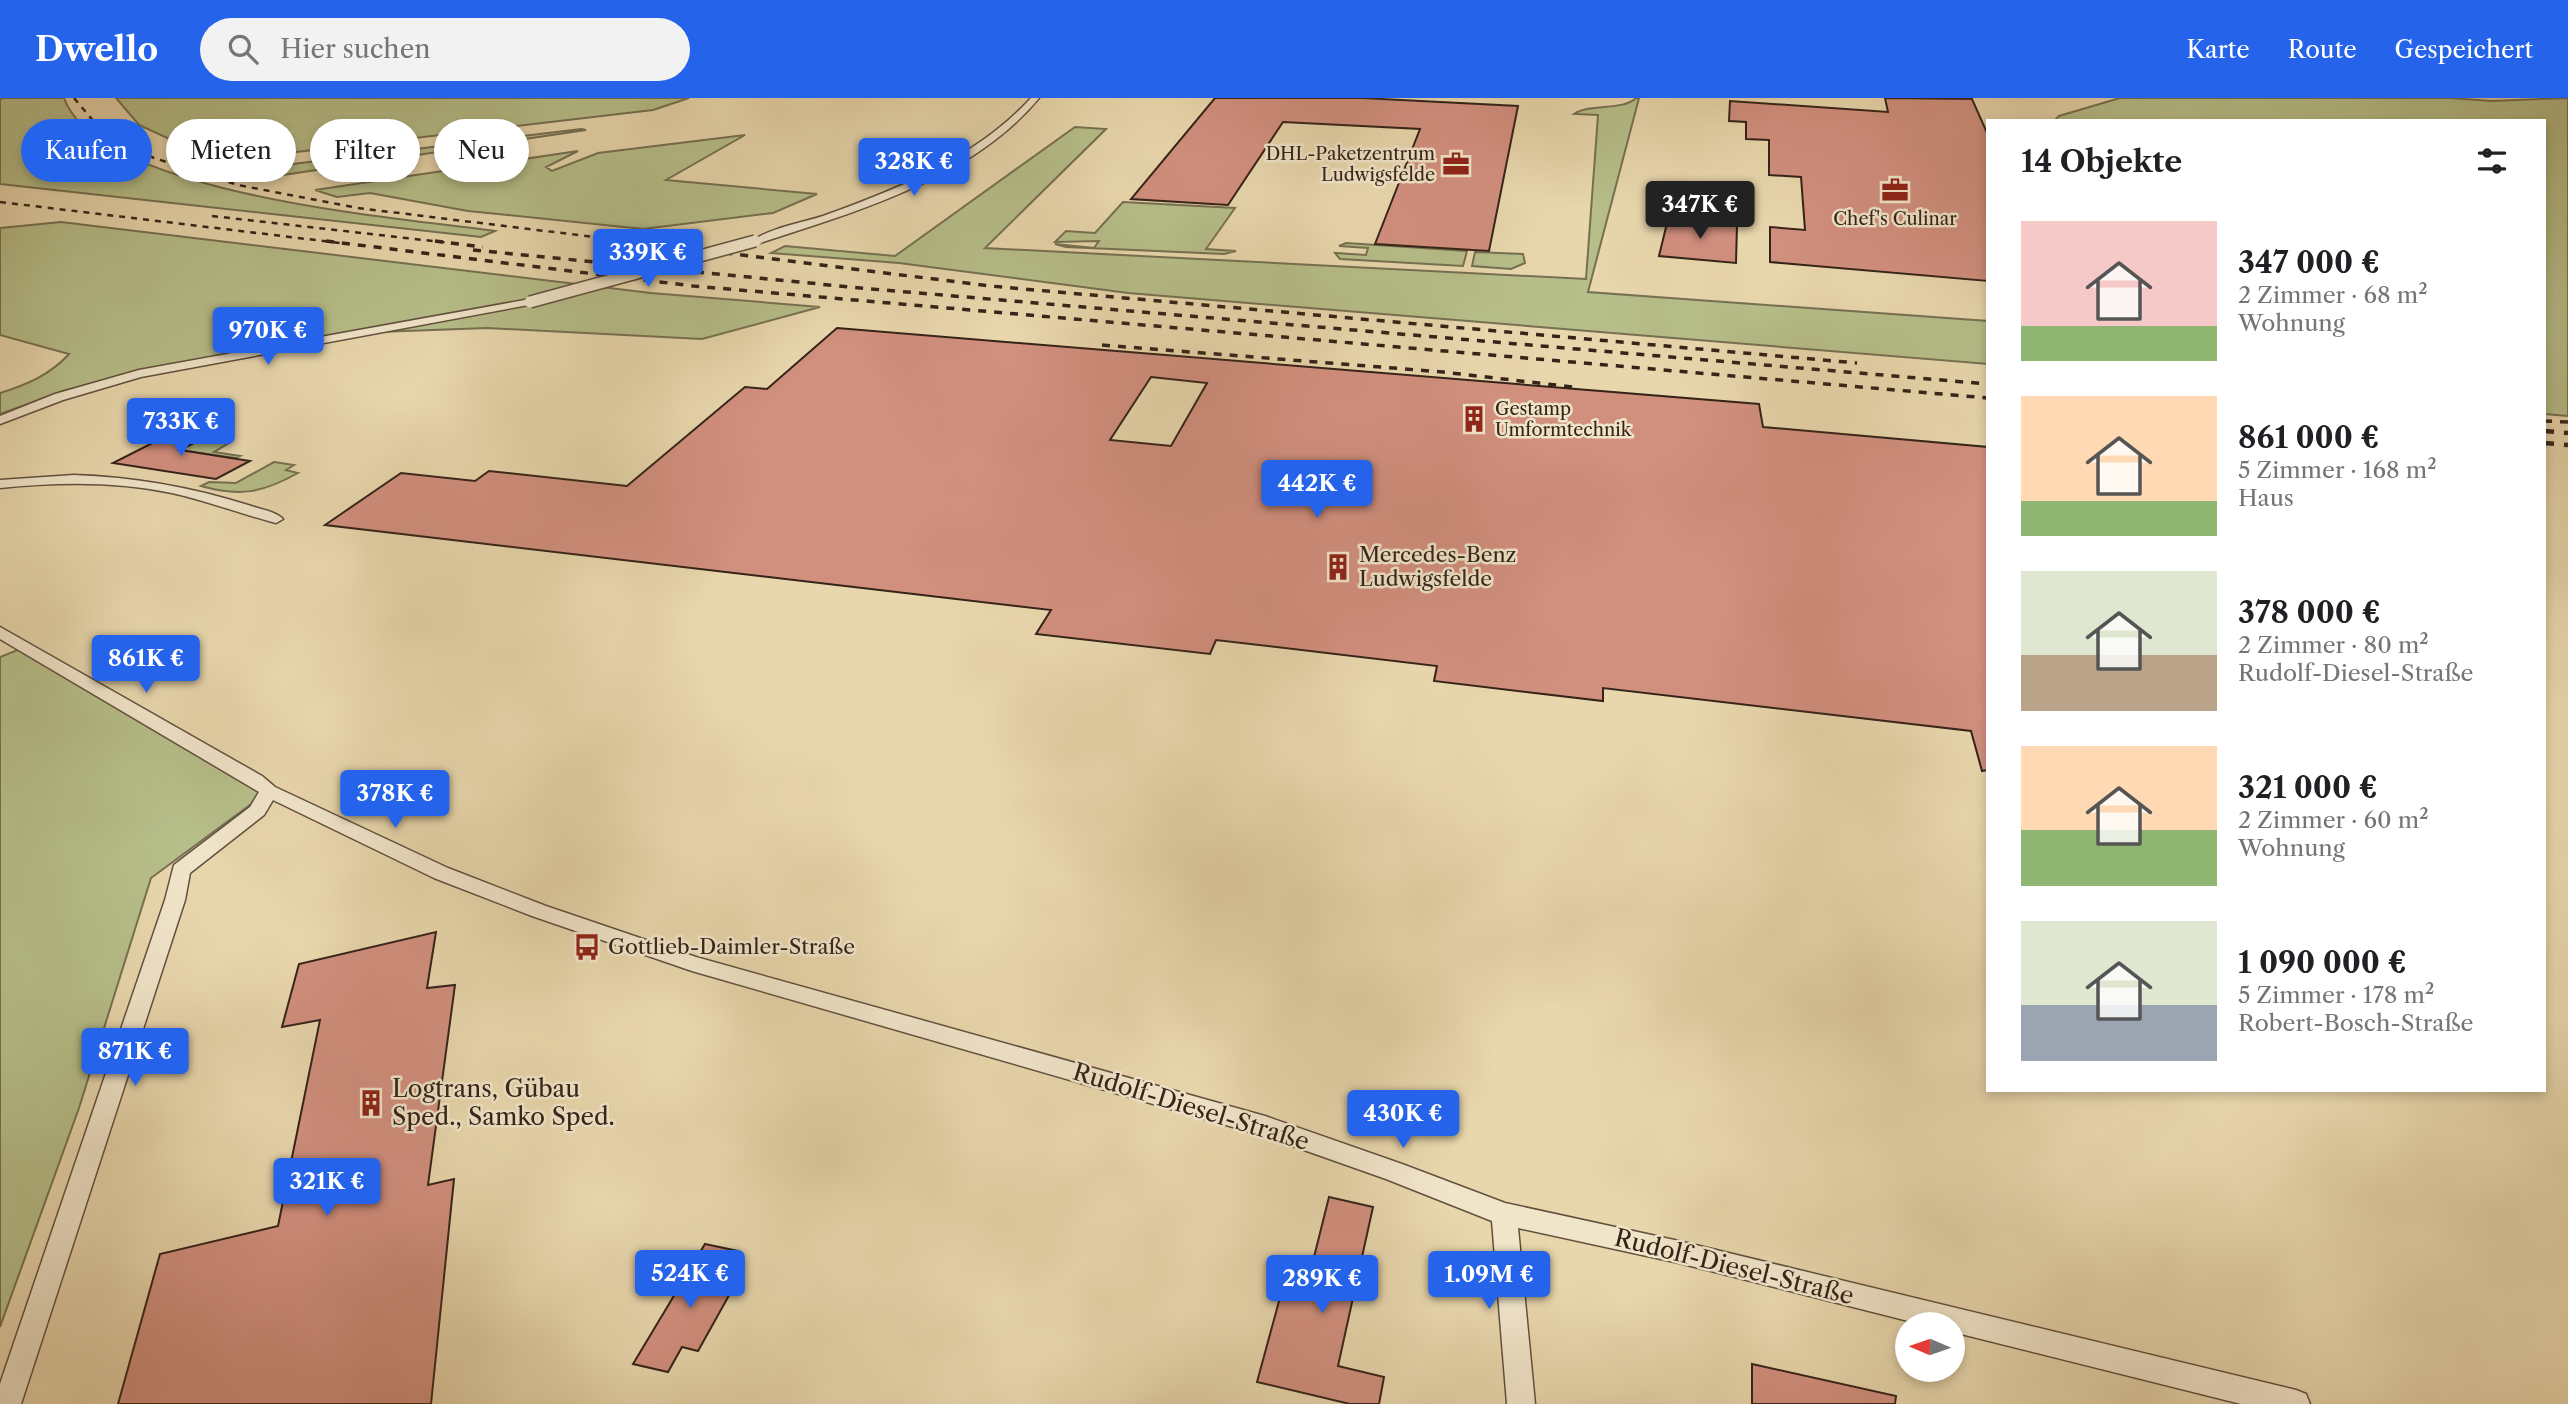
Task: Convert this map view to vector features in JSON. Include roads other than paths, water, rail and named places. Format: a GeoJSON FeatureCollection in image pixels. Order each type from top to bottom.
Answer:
{"type":"FeatureCollection","features":[{"type":"Feature","properties":{"kind":"street"},"geometry":{"type":"LineString","coordinates":[[0,420],[81,390],[148,372],[530,302],[643,274],[757,241],[858,205],[934,172],[991,138],[1035,98]]}},
{"type":"Feature","properties":{"kind":"street"},"geometry":{"type":"LineString","coordinates":[[0,484],[73,478],[159,484],[236,504],[276,519]]}},
{"type":"Feature","properties":{"kind":"street"},"geometry":{"type":"LineString","coordinates":[[0,632],[256,780],[269,791],[257,811],[181,870],[175,900],[8,1404]]}},
{"type":"Feature","properties":{"kind":"street","name":"Rudolf-Diesel-Straße"},"geometry":{"type":"LineString","coordinates":[[269,791],[441,873],[539,911],[692,962],[825,1002],[1265,1126],[1504,1214],[1679,1252],[2296,1404]]}},
{"type":"Feature","properties":{"kind":"street"},"geometry":{"type":"LineString","coordinates":[[1504,1214],[1521,1404]]}},
{"type":"Feature","properties":{"kind":"railway"},"geometry":{"type":"LineString","coordinates":[[74,98],[100,129],[154,158],[238,185],[358,208],[643,243]]}},
{"type":"Feature","properties":{"kind":"railway"},"geometry":{"type":"LineString","coordinates":[[0,202],[340,243]]}},
{"type":"Feature","properties":{"kind":"railway"},"geometry":{"type":"LineString","coordinates":[[212,216],[450,243]]}},
{"type":"Feature","properties":{"kind":"railway"},"geometry":{"type":"LineString","coordinates":[[326,241],[693,286],[1986,398]]}},
{"type":"Feature","properties":{"kind":"railway"},"geometry":{"type":"LineString","coordinates":[[435,241],[483,247]]}},
{"type":"Feature","properties":{"kind":"railway"},"geometry":{"type":"LineString","coordinates":[[629,241],[990,286],[1857,363]]}},
{"type":"Feature","properties":{"kind":"railway"},"geometry":{"type":"LineString","coordinates":[[473,250],[860,288],[1986,384]]}},
{"type":"Feature","properties":{"kind":"railway"},"geometry":{"type":"LineString","coordinates":[[1102,345],[1443,372],[1573,387]]}},
{"type":"Feature","properties":{"kind":"railway"},"geometry":{"type":"LineString","coordinates":[[2546,421],[2568,422]]}},
{"type":"Feature","properties":{"kind":"railway"},"geometry":{"type":"LineString","coordinates":[[2546,431],[2568,433]]}},
{"type":"Feature","properties":{"kind":"railway"},"geometry":{"type":"LineString","coordinates":[[2546,443],[2568,445]]}},
{"type":"Feature","properties":{"kind":"place","name":"DHL-Paketzentrum Ludwigsfelde"},"geometry":{"type":"Point","coordinates":[1456,164]}},
{"type":"Feature","properties":{"kind":"place","name":"Chef's Culinar"},"geometry":{"type":"Point","coordinates":[1895,190]}},
{"type":"Feature","properties":{"kind":"place","name":"Gestamp Umformtechnik"},"geometry":{"type":"Point","coordinates":[1474,419]}},
{"type":"Feature","properties":{"kind":"place","name":"Mercedes-Benz Ludwigsfelde"},"geometry":{"type":"Point","coordinates":[1338,567]}},
{"type":"Feature","properties":{"kind":"place","name":"Gottlieb-Daimler-Straße"},"geometry":{"type":"Point","coordinates":[587,947]}},
{"type":"Feature","properties":{"kind":"place","name":"Logtrans, Gübau Sped., Samko Sped."},"geometry":{"type":"Point","coordinates":[371,1103]}}]}
